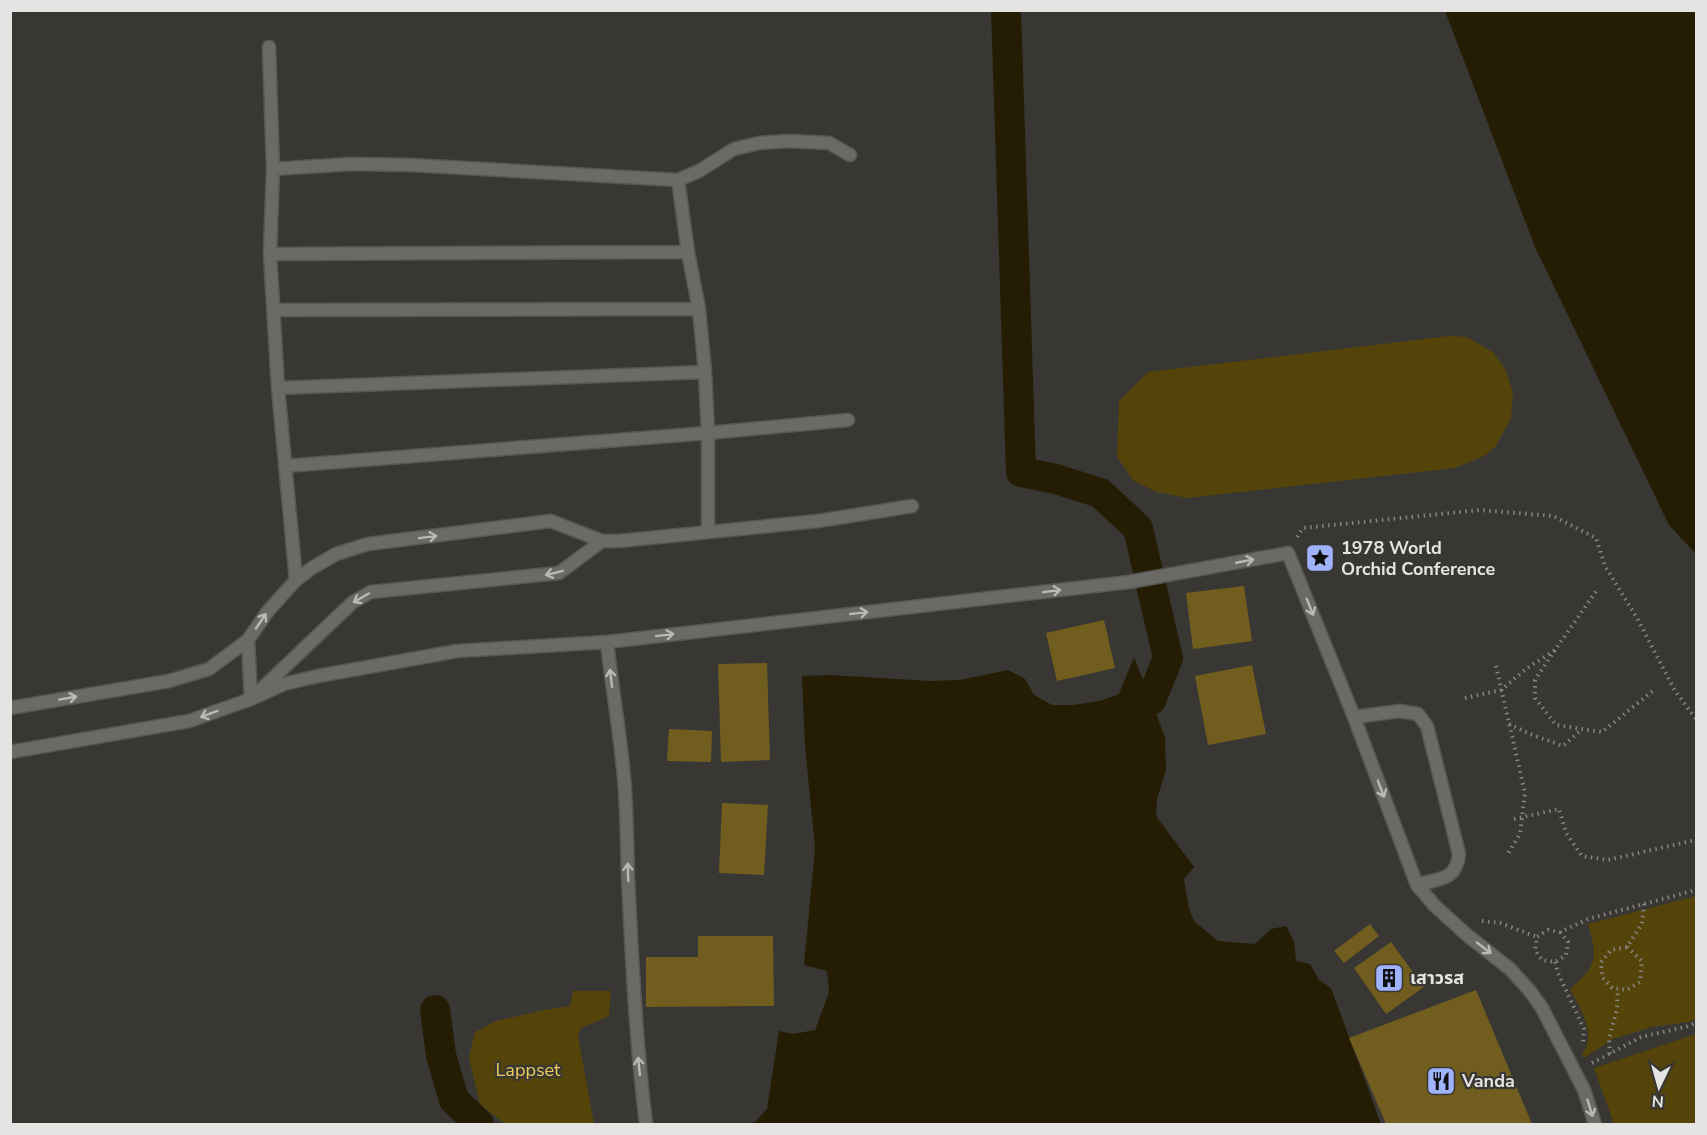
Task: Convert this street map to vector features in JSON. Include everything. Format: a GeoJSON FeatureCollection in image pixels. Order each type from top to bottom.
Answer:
{"type":"FeatureCollection","features":[{"type":"Feature","properties":{"kind":"lane"},"geometry":{"type":"LineString","coordinates":[[269,47],[273,169],[270,254],[278,388],[296,580]]}},
{"type":"Feature","properties":{"kind":"lane"},"geometry":{"type":"LineString","coordinates":[[273,169],[351,164],[411,165],[678,180],[699,171],[734,149],[759,143],[812,141],[829,143],[850,155]]}},
{"type":"Feature","properties":{"kind":"lane"},"geometry":{"type":"LineString","coordinates":[[678,180],[699,309],[705,372],[708,433],[708,532]]}},
{"type":"Feature","properties":{"kind":"lane"},"geometry":{"type":"LineString","coordinates":[[270,254],[688,252]]}},
{"type":"Feature","properties":{"kind":"lane"},"geometry":{"type":"LineString","coordinates":[[274,310],[699,309]]}},
{"type":"Feature","properties":{"kind":"lane"},"geometry":{"type":"LineString","coordinates":[[278,388],[705,372]]}},
{"type":"Feature","properties":{"kind":"lane"},"geometry":{"type":"LineString","coordinates":[[285,466],[848,420]]}},
{"type":"Feature","properties":{"kind":"lane"},"geometry":{"type":"LineString","coordinates":[[10,708],[169,681],[209,669],[248,640],[268,612],[296,580],[336,554],[368,544],[551,521],[602,541],[818,521],[912,506]]}},
{"type":"Feature","properties":{"kind":"lane"},"geometry":{"type":"LineString","coordinates":[[251,699],[353,602],[371,592],[559,573],[602,541]]}},
{"type":"Feature","properties":{"kind":"lane"},"geometry":{"type":"LineString","coordinates":[[10,752],[189,721],[251,699],[284,684],[458,651],[607,642],[1129,582],[1288,553],[1417,885],[1426,897],[1458,927],[1510,969],[1530,991],[1542,1008],[1584,1090],[1595,1125]]}},
{"type":"Feature","properties":{"kind":"lane"},"geometry":{"type":"LineString","coordinates":[[248,640],[251,699]]}},
{"type":"Feature","properties":{"kind":"lane"},"geometry":{"type":"LineString","coordinates":[[607,642],[625,780],[638,1054],[646,1125]]}},
{"type":"Feature","properties":{"kind":"lane"},"geometry":{"type":"LineString","coordinates":[[1353,717],[1400,711],[1418,714],[1427,726],[1459,854],[1458,865],[1450,875],[1417,885]]}},
{"type":"Feature","properties":{"kind":"path"},"geometry":{"type":"LineString","coordinates":[[1303,528],[1480,510],[1553,516],[1596,538],[1605,566],[1637,618],[1675,691],[1696,719]]}},
{"type":"Feature","properties":{"kind":"path"},"geometry":{"type":"LineString","coordinates":[[1597,590],[1535,680],[1535,698],[1556,725],[1602,732],[1654,690]]}},
{"type":"Feature","properties":{"kind":"path"},"geometry":{"type":"LineString","coordinates":[[1465,698],[1501,690],[1526,669],[1555,650]]}},
{"type":"Feature","properties":{"kind":"path"},"geometry":{"type":"LineString","coordinates":[[1496,666],[1525,792],[1520,834],[1507,855]]}},
{"type":"Feature","properties":{"kind":"path"},"geometry":{"type":"LineString","coordinates":[[1509,723],[1530,734],[1563,746],[1582,730]]}},
{"type":"Feature","properties":{"kind":"path"},"geometry":{"type":"LineString","coordinates":[[1514,819],[1559,809],[1566,833],[1581,856],[1608,860],[1696,840]]}},
{"type":"Feature","properties":{"kind":"path"},"geometry":{"type":"LineString","coordinates":[[1560,932],[1568,942],[1566,955],[1555,962],[1542,960],[1535,950],[1537,937],[1548,930],[1560,932],[1588,919],[1696,890]]}},
{"type":"Feature","properties":{"kind":"path"},"geometry":{"type":"LineString","coordinates":[[1626,947],[1642,961],[1640,982],[1627,990],[1612,988],[1602,977],[1601,962],[1611,950],[1626,947],[1642,924],[1644,904]]}},
{"type":"Feature","properties":{"kind":"path"},"geometry":{"type":"LineString","coordinates":[[1458,927],[1479,920],[1500,923],[1537,937]]}},
{"type":"Feature","properties":{"kind":"path"},"geometry":{"type":"LineString","coordinates":[[1555,962],[1584,1029],[1583,1043],[1568,1059]]}},
{"type":"Feature","properties":{"kind":"path"},"geometry":{"type":"LineString","coordinates":[[1610,1054],[1609,1038],[1617,1009],[1618,989]]}},
{"type":"Feature","properties":{"kind":"path"},"geometry":{"type":"LineString","coordinates":[[1575,1072],[1641,1037],[1696,1023]]}},
{"type":"Feature","properties":{"kind":"green space"},"geometry":{"type":"Polygon","coordinates":[[[1449,336],[1467,337],[1493,352],[1505,369],[1513,392],[1511,418],[1496,446],[1486,455],[1455,468],[1187,498],[1157,492],[1134,481],[1117,457],[1119,401],[1148,372],[1449,336]]]}},
{"type":"Feature","properties":{"kind":"green space"},"geometry":{"type":"Polygon","coordinates":[[[1696,896],[1696,1019],[1652,1027],[1613,1039],[1584,1058],[1582,1053],[1588,1038],[1588,1029],[1570,989],[1586,974],[1593,961],[1593,945],[1588,924],[1696,896]]]}},
{"type":"Feature","properties":{"kind":"green space","name":"Lappset"},"geometry":{"type":"Polygon","coordinates":[[[573,991],[611,991],[609,1016],[581,1028],[578,1036],[594,1124],[504,1123],[480,1104],[469,1058],[475,1032],[496,1021],[570,1006],[573,991]]]}},
{"type":"Feature","properties":{"kind":"green space"},"geometry":{"type":"Polygon","coordinates":[[[1696,1034],[1696,1124],[1614,1124],[1594,1068],[1696,1034]]]}},
{"type":"Feature","properties":{"kind":"shaded area"},"geometry":{"type":"Polygon","coordinates":[[[1445,11],[1696,11],[1696,554],[1669,525],[1535,247],[1445,11]]]}},
{"type":"Feature","properties":{"kind":"shaded area"},"geometry":{"type":"Polygon","coordinates":[[[1134,657],[1165,737],[1166,770],[1157,799],[1156,816],[1194,867],[1184,879],[1189,909],[1194,921],[1218,941],[1255,944],[1271,929],[1286,926],[1294,942],[1296,961],[1310,964],[1319,980],[1331,988],[1381,1124],[750,1124],[767,1109],[779,1031],[793,1034],[815,1030],[829,992],[827,971],[804,965],[815,848],[805,747],[802,676],[831,675],[929,681],[960,680],[1008,670],[1025,679],[1034,695],[1052,705],[1073,705],[1100,701],[1119,694],[1134,657]]]}},
{"type":"Feature","properties":{"kind":"building"},"geometry":{"type":"Polygon","coordinates":[[[1244,586],[1252,641],[1193,649],[1186,593],[1244,586]]]}},
{"type":"Feature","properties":{"kind":"building"},"geometry":{"type":"Polygon","coordinates":[[[1104,620],[1115,668],[1057,681],[1046,633],[1104,620]]]}},
{"type":"Feature","properties":{"kind":"building"},"geometry":{"type":"Polygon","coordinates":[[[767,663],[770,760],[721,762],[718,664],[767,663]]]}},
{"type":"Feature","properties":{"kind":"building"},"geometry":{"type":"Polygon","coordinates":[[[1252,665],[1266,734],[1208,745],[1195,676],[1252,665]]]}},
{"type":"Feature","properties":{"kind":"building"},"geometry":{"type":"Polygon","coordinates":[[[669,729],[712,731],[711,762],[667,761],[669,729]]]}},
{"type":"Feature","properties":{"kind":"building"},"geometry":{"type":"Polygon","coordinates":[[[722,803],[768,805],[764,875],[719,873],[722,803]]]}},
{"type":"Feature","properties":{"kind":"building"},"geometry":{"type":"Polygon","coordinates":[[[1370,924],[1379,936],[1344,963],[1334,951],[1370,924]]]}},
{"type":"Feature","properties":{"kind":"building"},"geometry":{"type":"Polygon","coordinates":[[[698,936],[773,936],[774,1006],[646,1007],[646,957],[698,957],[698,936]]]}},
{"type":"Feature","properties":{"kind":"building","name":"เสาวรส"},"geometry":{"type":"Polygon","coordinates":[[[1391,942],[1424,987],[1386,1014],[1354,968],[1391,942]]]}},
{"type":"Feature","properties":{"kind":"building","name":"Vanda"},"geometry":{"type":"Polygon","coordinates":[[[1476,990],[1532,1124],[1386,1124],[1349,1038],[1476,990]]]}},
{"type":"Feature","properties":{"kind":"waterway"},"geometry":{"type":"LineString","coordinates":[[1006,10],[1021,472],[1056,479],[1100,493],[1138,528],[1168,658],[1151,700]]}},
{"type":"Feature","properties":{"kind":"waterway"},"geometry":{"type":"LineString","coordinates":[[435,1010],[441,1055],[454,1100],[479,1124]]}},
{"type":"Feature","properties":{"kind":"place","name":"1978 World Orchid Conference"},"geometry":{"type":"Point","coordinates":[1320,558]}},
{"type":"Feature","properties":{"kind":"place","name":"เสาวรส"},"geometry":{"type":"Point","coordinates":[1389,978]}},
{"type":"Feature","properties":{"kind":"place","name":"Vanda"},"geometry":{"type":"Point","coordinates":[1441,1081]}}]}
